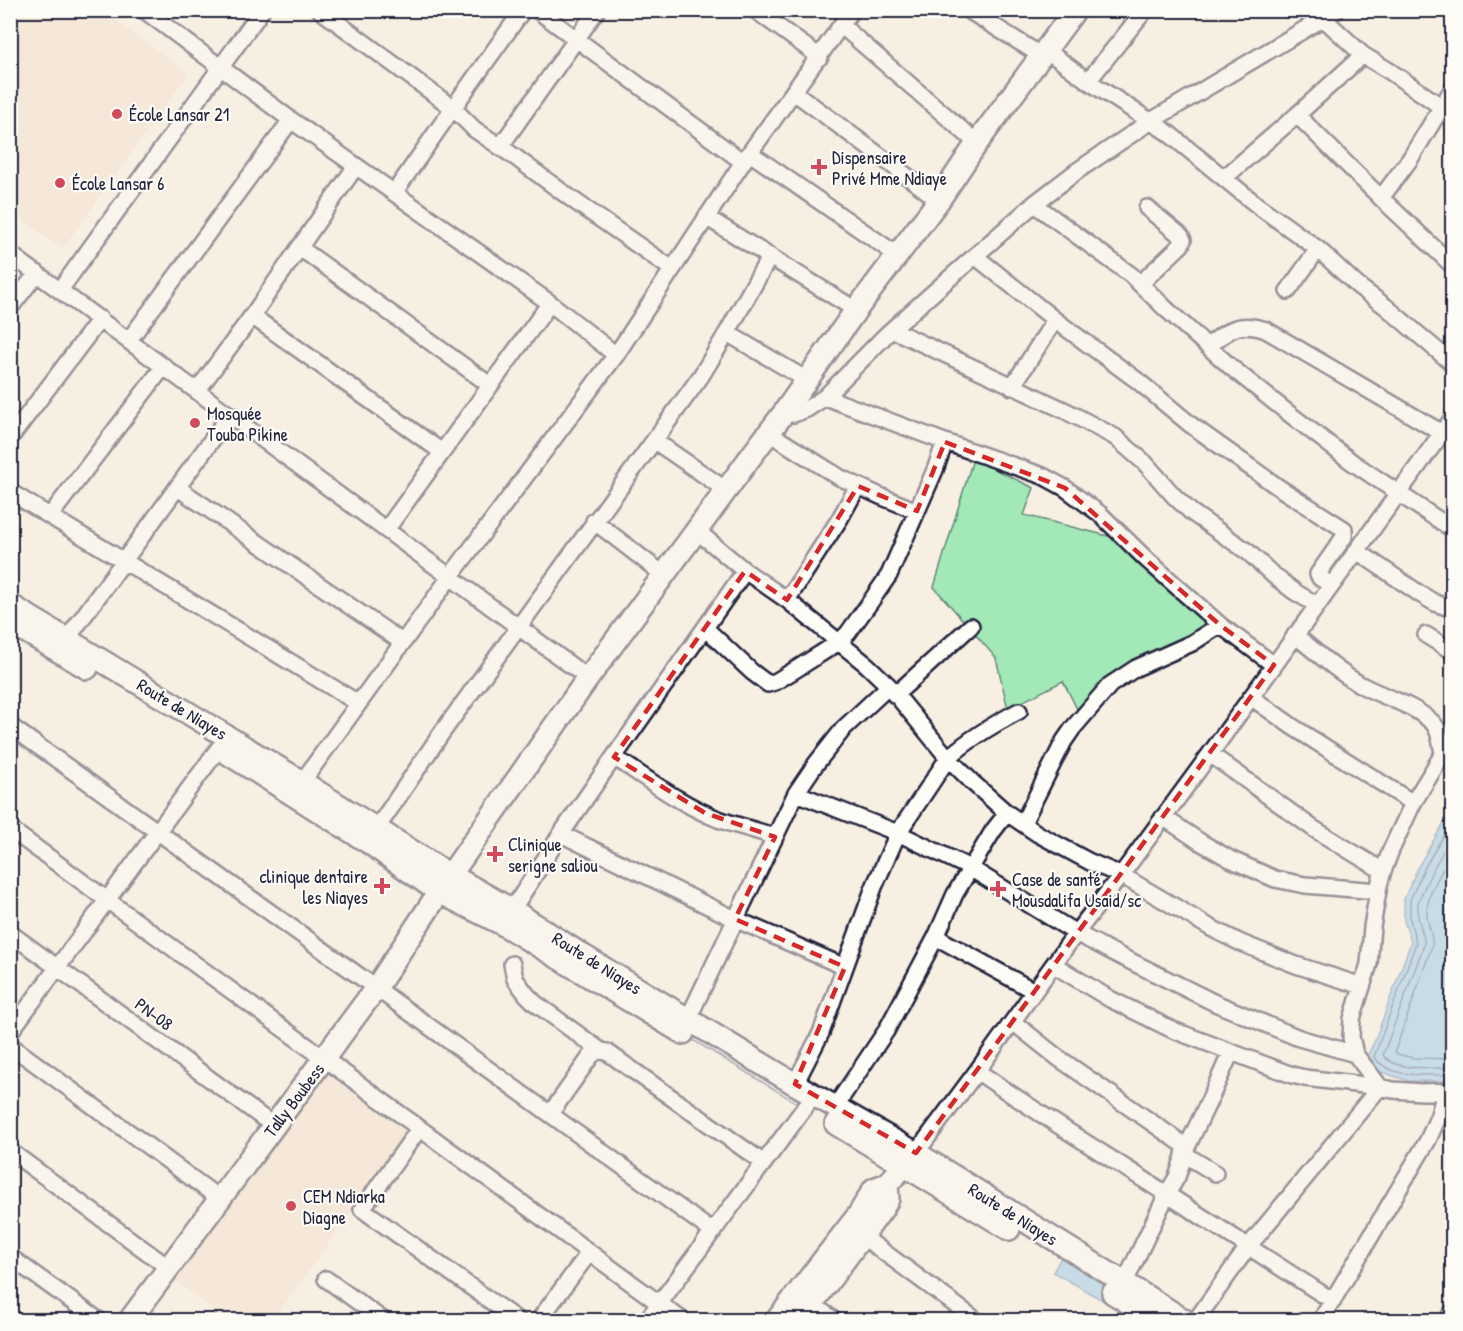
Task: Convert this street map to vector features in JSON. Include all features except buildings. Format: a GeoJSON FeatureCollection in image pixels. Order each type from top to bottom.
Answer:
{"type":"FeatureCollection","features":[{"type":"Feature","properties":{"kind":"main road","name":"Tally Boubess"},"geometry":{"type":"LineString","coordinates":[[130,1320],[376,988],[451,874],[588,678],[783,414],[1075,10]]}},
{"type":"Feature","properties":{"kind":"main road","name":"Route de Niayes"},"geometry":{"type":"LineString","coordinates":[[10,605],[835,1107],[1145,1318]]}},
{"type":"Feature","properties":{"kind":"main road","name":"Route de Niayes"},"geometry":{"type":"LineString","coordinates":[[10,622],[219,748],[368,842],[439,892],[504,925],[806,1106],[911,1159],[1184,1320]]}},
{"type":"Feature","properties":{"kind":"main road"},"geometry":{"type":"LineString","coordinates":[[777,1320],[859,1214],[874,1189],[887,1184],[911,1159]]}},
{"type":"Feature","properties":{"kind":"main road"},"geometry":{"type":"LineString","coordinates":[[806,1312],[888,1199],[887,1184]]}},
{"type":"Feature","properties":{"kind":"street"},"geometry":{"type":"LineString","coordinates":[[144,10],[291,120],[550,303],[616,355]]}},
{"type":"Feature","properties":{"kind":"street"},"geometry":{"type":"LineString","coordinates":[[60,290],[262,10]]}},
{"type":"Feature","properties":{"kind":"street"},"geometry":{"type":"LineString","coordinates":[[320,10],[453,108],[474,129],[672,269]]}},
{"type":"Feature","properties":{"kind":"street"},"geometry":{"type":"LineString","coordinates":[[394,193],[523,10]]}},
{"type":"Feature","properties":{"kind":"street"},"geometry":{"type":"LineString","coordinates":[[537,10],[747,157],[897,255]]}},
{"type":"Feature","properties":{"kind":"street"},"geometry":{"type":"LineString","coordinates":[[500,147],[597,10]]}},
{"type":"Feature","properties":{"kind":"street"},"geometry":{"type":"LineString","coordinates":[[755,10],[819,57]]}},
{"type":"Feature","properties":{"kind":"street"},"geometry":{"type":"LineString","coordinates":[[302,782],[402,642],[616,355],[747,157],[852,10]]}},
{"type":"Feature","properties":{"kind":"street"},"geometry":{"type":"LineString","coordinates":[[968,10],[1044,53],[1151,121],[1257,205],[1318,249],[1452,363]]}},
{"type":"Feature","properties":{"kind":"street"},"geometry":{"type":"LineString","coordinates":[[1088,81],[1145,10]]}},
{"type":"Feature","properties":{"kind":"street"},"geometry":{"type":"LineString","coordinates":[[783,414],[794,414],[807,409],[825,397],[886,336],[975,255],[1034,204],[1077,171],[1151,121],[1337,10]]}},
{"type":"Feature","properties":{"kind":"street"},"geometry":{"type":"LineString","coordinates":[[1323,18],[1363,55],[1447,111]]}},
{"type":"Feature","properties":{"kind":"street"},"geometry":{"type":"LineString","coordinates":[[842,26],[977,143]]}},
{"type":"Feature","properties":{"kind":"street"},"geometry":{"type":"LineString","coordinates":[[1224,178],[1363,55]]}},
{"type":"Feature","properties":{"kind":"street"},"geometry":{"type":"LineString","coordinates":[[1381,198],[1447,111],[1452,90]]}},
{"type":"Feature","properties":{"kind":"street"},"geometry":{"type":"LineString","coordinates":[[794,92],[939,200]]}},
{"type":"Feature","properties":{"kind":"street"},"geometry":{"type":"LineString","coordinates":[[1297,115],[1452,265]]}},
{"type":"Feature","properties":{"kind":"street"},"geometry":{"type":"LineString","coordinates":[[129,340],[291,120]]}},
{"type":"Feature","properties":{"kind":"street"},"geometry":{"type":"LineString","coordinates":[[197,391],[356,166]]}},
{"type":"Feature","properties":{"kind":"street"},"geometry":{"type":"LineString","coordinates":[[1034,204],[1131,275],[1251,384],[1352,462],[1448,526],[1452,526]]}},
{"type":"Feature","properties":{"kind":"street"},"geometry":{"type":"LineString","coordinates":[[1140,284],[1181,245],[1183,240],[1147,208]]}},
{"type":"Feature","properties":{"kind":"street"},"geometry":{"type":"LineString","coordinates":[[706,217],[856,310]]}},
{"type":"Feature","properties":{"kind":"street"},"geometry":{"type":"LineString","coordinates":[[300,248],[490,386]]}},
{"type":"Feature","properties":{"kind":"street"},"geometry":{"type":"LineString","coordinates":[[1288,291],[1318,249]]}},
{"type":"Feature","properties":{"kind":"street"},"geometry":{"type":"LineString","coordinates":[[10,254],[588,678]]}},
{"type":"Feature","properties":{"kind":"street"},"geometry":{"type":"LineString","coordinates":[[975,255],[1191,425],[1278,487],[1344,529],[1344,537],[1318,574],[1320,578],[1332,585]]}},
{"type":"Feature","properties":{"kind":"street"},"geometry":{"type":"LineString","coordinates":[[377,828],[443,731],[701,376],[770,256]]}},
{"type":"Feature","properties":{"kind":"street"},"geometry":{"type":"LineString","coordinates":[[10,308],[37,273]]}},
{"type":"Feature","properties":{"kind":"street"},"geometry":{"type":"LineString","coordinates":[[386,530],[550,303]]}},
{"type":"Feature","properties":{"kind":"street"},"geometry":{"type":"LineString","coordinates":[[252,316],[442,452]]}},
{"type":"Feature","properties":{"kind":"street"},"geometry":{"type":"LineString","coordinates":[[10,438],[100,319]]}},
{"type":"Feature","properties":{"kind":"street"},"geometry":{"type":"LineString","coordinates":[[1012,387],[1055,320]]}},
{"type":"Feature","properties":{"kind":"street"},"geometry":{"type":"LineString","coordinates":[[1208,346],[1228,331],[1241,326],[1253,326],[1266,330],[1442,433]]}},
{"type":"Feature","properties":{"kind":"street"},"geometry":{"type":"LineString","coordinates":[[893,330],[1066,411],[1115,437],[1145,463],[1191,512],[1239,546],[1295,592],[1317,605]]}},
{"type":"Feature","properties":{"kind":"street"},"geometry":{"type":"LineString","coordinates":[[727,333],[807,380]]}},
{"type":"Feature","properties":{"kind":"street"},"geometry":{"type":"LineString","coordinates":[[50,516],[164,366]]}},
{"type":"Feature","properties":{"kind":"street"},"geometry":{"type":"LineString","coordinates":[[825,397],[1044,476],[1065,488],[1100,514],[1220,625],[1274,665]]}},
{"type":"Feature","properties":{"kind":"street"},"geometry":{"type":"LineString","coordinates":[[68,639],[231,415]]}},
{"type":"Feature","properties":{"kind":"street"},"geometry":{"type":"LineString","coordinates":[[911,1159],[1210,754],[1452,419]]}},
{"type":"Feature","properties":{"kind":"street"},"geometry":{"type":"LineString","coordinates":[[769,433],[824,468],[858,486],[917,511]]}},
{"type":"Feature","properties":{"kind":"street"},"geometry":{"type":"LineString","coordinates":[[655,441],[726,490]]}},
{"type":"Feature","properties":{"kind":"street"},"geometry":{"type":"LineString","coordinates":[[705,628],[768,684],[798,669],[839,642],[884,584],[935,470],[945,442]]}},
{"type":"Feature","properties":{"kind":"street"},"geometry":{"type":"LineString","coordinates":[[787,600],[839,520],[858,486]]}},
{"type":"Feature","properties":{"kind":"street"},"geometry":{"type":"LineString","coordinates":[[178,488],[402,642]]}},
{"type":"Feature","properties":{"kind":"street"},"geometry":{"type":"LineString","coordinates":[[10,492],[358,703]]}},
{"type":"Feature","properties":{"kind":"street"},"geometry":{"type":"LineString","coordinates":[[594,521],[664,575]]}},
{"type":"Feature","properties":{"kind":"street"},"geometry":{"type":"LineString","coordinates":[[697,531],[867,665],[948,758],[1007,813],[1023,824],[1090,862],[1121,875],[1241,943],[1296,965],[1362,987]]}},
{"type":"Feature","properties":{"kind":"street"},"geometry":{"type":"LineString","coordinates":[[1357,551],[1420,594],[1452,609]]}},
{"type":"Feature","properties":{"kind":"street"},"geometry":{"type":"LineString","coordinates":[[512,910],[561,834],[745,571]]}},
{"type":"Feature","properties":{"kind":"street"},"geometry":{"type":"LineString","coordinates":[[1023,824],[1064,741],[1110,685],[1136,669],[1192,643],[1220,625]]}},
{"type":"Feature","properties":{"kind":"street"},"geometry":{"type":"LineString","coordinates":[[688,1019],[796,793],[815,765],[844,728],[971,626]]}},
{"type":"Feature","properties":{"kind":"street"},"geometry":{"type":"LineString","coordinates":[[1296,635],[1359,684],[1413,709],[1434,724],[1439,734],[1443,753]]}},
{"type":"Feature","properties":{"kind":"street"},"geometry":{"type":"LineString","coordinates":[[1426,635],[1452,651]]}},
{"type":"Feature","properties":{"kind":"street"},"geometry":{"type":"LineString","coordinates":[[1251,697],[1293,727],[1413,803]]}},
{"type":"Feature","properties":{"kind":"street"},"geometry":{"type":"LineString","coordinates":[[795,1084],[821,1033],[874,887],[898,833],[948,758],[976,736],[1019,711]]}},
{"type":"Feature","properties":{"kind":"street"},"geometry":{"type":"LineString","coordinates":[[10,726],[713,1232]]}},
{"type":"Feature","properties":{"kind":"street"},"geometry":{"type":"LineString","coordinates":[[1380,1087],[1355,1054],[1351,1037],[1352,1019],[1369,964],[1378,891],[1383,871],[1413,803],[1452,739]]}},
{"type":"Feature","properties":{"kind":"street"},"geometry":{"type":"LineString","coordinates":[[10,1032],[219,748]]}},
{"type":"Feature","properties":{"kind":"street"},"geometry":{"type":"LineString","coordinates":[[1210,754],[1314,829],[1383,871]]}},
{"type":"Feature","properties":{"kind":"street"},"geometry":{"type":"LineString","coordinates":[[614,757],[665,791],[705,813],[776,837]]}},
{"type":"Feature","properties":{"kind":"street"},"geometry":{"type":"LineString","coordinates":[[796,793],[898,833],[970,868],[1076,933],[1215,1003],[1299,1038],[1355,1054]]}},
{"type":"Feature","properties":{"kind":"street"},"geometry":{"type":"LineString","coordinates":[[835,1107],[886,1030],[970,868],[1007,813]]}},
{"type":"Feature","properties":{"kind":"street"},"geometry":{"type":"LineString","coordinates":[[1163,817],[1221,854],[1275,879],[1305,885],[1378,891]]}},
{"type":"Feature","properties":{"kind":"street"},"geometry":{"type":"LineString","coordinates":[[10,829],[682,1320]]}},
{"type":"Feature","properties":{"kind":"street"},"geometry":{"type":"LineString","coordinates":[[561,834],[735,919],[845,967]]}},
{"type":"Feature","properties":{"kind":"street","name":"PN-08"},"geometry":{"type":"LineString","coordinates":[[10,933],[274,1126]]}},
{"type":"Feature","properties":{"kind":"street"},"geometry":{"type":"LineString","coordinates":[[936,936],[1034,991]]}},
{"type":"Feature","properties":{"kind":"street"},"geometry":{"type":"LineString","coordinates":[[512,964],[515,979],[535,1003],[601,1051]]}},
{"type":"Feature","properties":{"kind":"street"},"geometry":{"type":"LineString","coordinates":[[1054,965],[1110,999],[1173,1030],[1281,1071],[1305,1078],[1403,1091],[1449,1091],[1428,1140],[1321,1320]]}},
{"type":"Feature","properties":{"kind":"street"},"geometry":{"type":"LineString","coordinates":[[1013,1022],[1215,1173]]}},
{"type":"Feature","properties":{"kind":"street"},"geometry":{"type":"LineString","coordinates":[[10,1045],[220,1199]]}},
{"type":"Feature","properties":{"kind":"street"},"geometry":{"type":"LineString","coordinates":[[550,1114],[591,1056],[596,1052],[607,1052],[764,1163]]}},
{"type":"Feature","properties":{"kind":"street"},"geometry":{"type":"LineString","coordinates":[[1124,1284],[1177,1177],[1185,1151],[1231,1052]]}},
{"type":"Feature","properties":{"kind":"street"},"geometry":{"type":"LineString","coordinates":[[977,1071],[1102,1155],[1333,1301]]}},
{"type":"Feature","properties":{"kind":"street"},"geometry":{"type":"LineString","coordinates":[[1196,1320],[1248,1247],[1380,1087]]}},
{"type":"Feature","properties":{"kind":"street"},"geometry":{"type":"LineString","coordinates":[[647,1320],[806,1106]]}},
{"type":"Feature","properties":{"kind":"street"},"geometry":{"type":"LineString","coordinates":[[420,1129],[362,1209],[517,1320]]}},
{"type":"Feature","properties":{"kind":"street"},"geometry":{"type":"LineString","coordinates":[[10,1151],[169,1268]]}},
{"type":"Feature","properties":{"kind":"street"},"geometry":{"type":"LineString","coordinates":[[862,1236],[976,1320]]}},
{"type":"Feature","properties":{"kind":"street"},"geometry":{"type":"LineString","coordinates":[[539,1320],[589,1253]]}},
{"type":"Feature","properties":{"kind":"street"},"geometry":{"type":"LineString","coordinates":[[10,1257],[98,1320]]}},
{"type":"Feature","properties":{"kind":"street"},"geometry":{"type":"LineString","coordinates":[[326,1279],[383,1320]]}},
{"type":"Feature","properties":{"kind":"street"},"geometry":{"type":"LineString","coordinates":[[806,1312],[834,1320]]}},
{"type":"Feature","properties":{"kind":"street"},"geometry":{"type":"LineString","coordinates":[[1447,1320],[1452,1313]]}},
{"type":"Feature","properties":{"kind":"highlighted area"},"geometry":{"type":"Polygon","coordinates":[[[945,442],[1065,488],[1220,625],[1274,665],[916,1153],[795,1084],[845,967],[735,919],[775,837],[705,813],[614,757],[745,571],[787,600],[858,486],[917,511],[945,442]]]}},
{"type":"Feature","properties":{"kind":"shaded area"},"geometry":{"type":"Polygon","coordinates":[[[11,10],[102,11],[189,73],[62,249],[11,212],[11,10]]]}},
{"type":"Feature","properties":{"kind":"shaded area","name":"CEM Ndiarka Diagne"},"geometry":{"type":"Polygon","coordinates":[[[321,1071],[410,1132],[273,1320],[227,1320],[174,1280],[321,1071]]]}},
{"type":"Feature","properties":{"kind":"green space"},"geometry":{"type":"Polygon","coordinates":[[[973,459],[1034,488],[1024,515],[1116,538],[1198,608],[1207,630],[1110,678],[1077,709],[1063,681],[1008,709],[996,658],[934,587],[973,459]]]}},
{"type":"Feature","properties":{"kind":"water"},"geometry":{"type":"Polygon","coordinates":[[[1452,809],[1452,1081],[1409,1081],[1381,1072],[1366,1059],[1411,942],[1404,921],[1404,899],[1419,865],[1452,809]]]}},
{"type":"Feature","properties":{"kind":"water"},"geometry":{"type":"Polygon","coordinates":[[[1069,1244],[1192,1320],[1112,1320],[1118,1309],[1053,1272],[1069,1244]]]}},
{"type":"Feature","properties":{"kind":"place","name":"École Lansar 21"},"geometry":{"type":"Point","coordinates":[117,114]}},
{"type":"Feature","properties":{"kind":"place","name":"Dispensaire Privé Mme Ndiaye"},"geometry":{"type":"Point","coordinates":[819,167]}},
{"type":"Feature","properties":{"kind":"place","name":"École Lansar 6"},"geometry":{"type":"Point","coordinates":[60,183]}},
{"type":"Feature","properties":{"kind":"place","name":"Mosquée Touba Pikine"},"geometry":{"type":"Point","coordinates":[195,423]}},
{"type":"Feature","properties":{"kind":"place","name":"Clinique serigne saliou"},"geometry":{"type":"Point","coordinates":[495,854]}},
{"type":"Feature","properties":{"kind":"place","name":"clinique dentaire les Niayes"},"geometry":{"type":"Point","coordinates":[382,886]}},
{"type":"Feature","properties":{"kind":"place","name":"Case de santé Mousdalifa Usaid/sc"},"geometry":{"type":"Point","coordinates":[998,889]}},
{"type":"Feature","properties":{"kind":"place","name":"CEM Ndiarka Diagne"},"geometry":{"type":"Point","coordinates":[291,1206]}}]}
